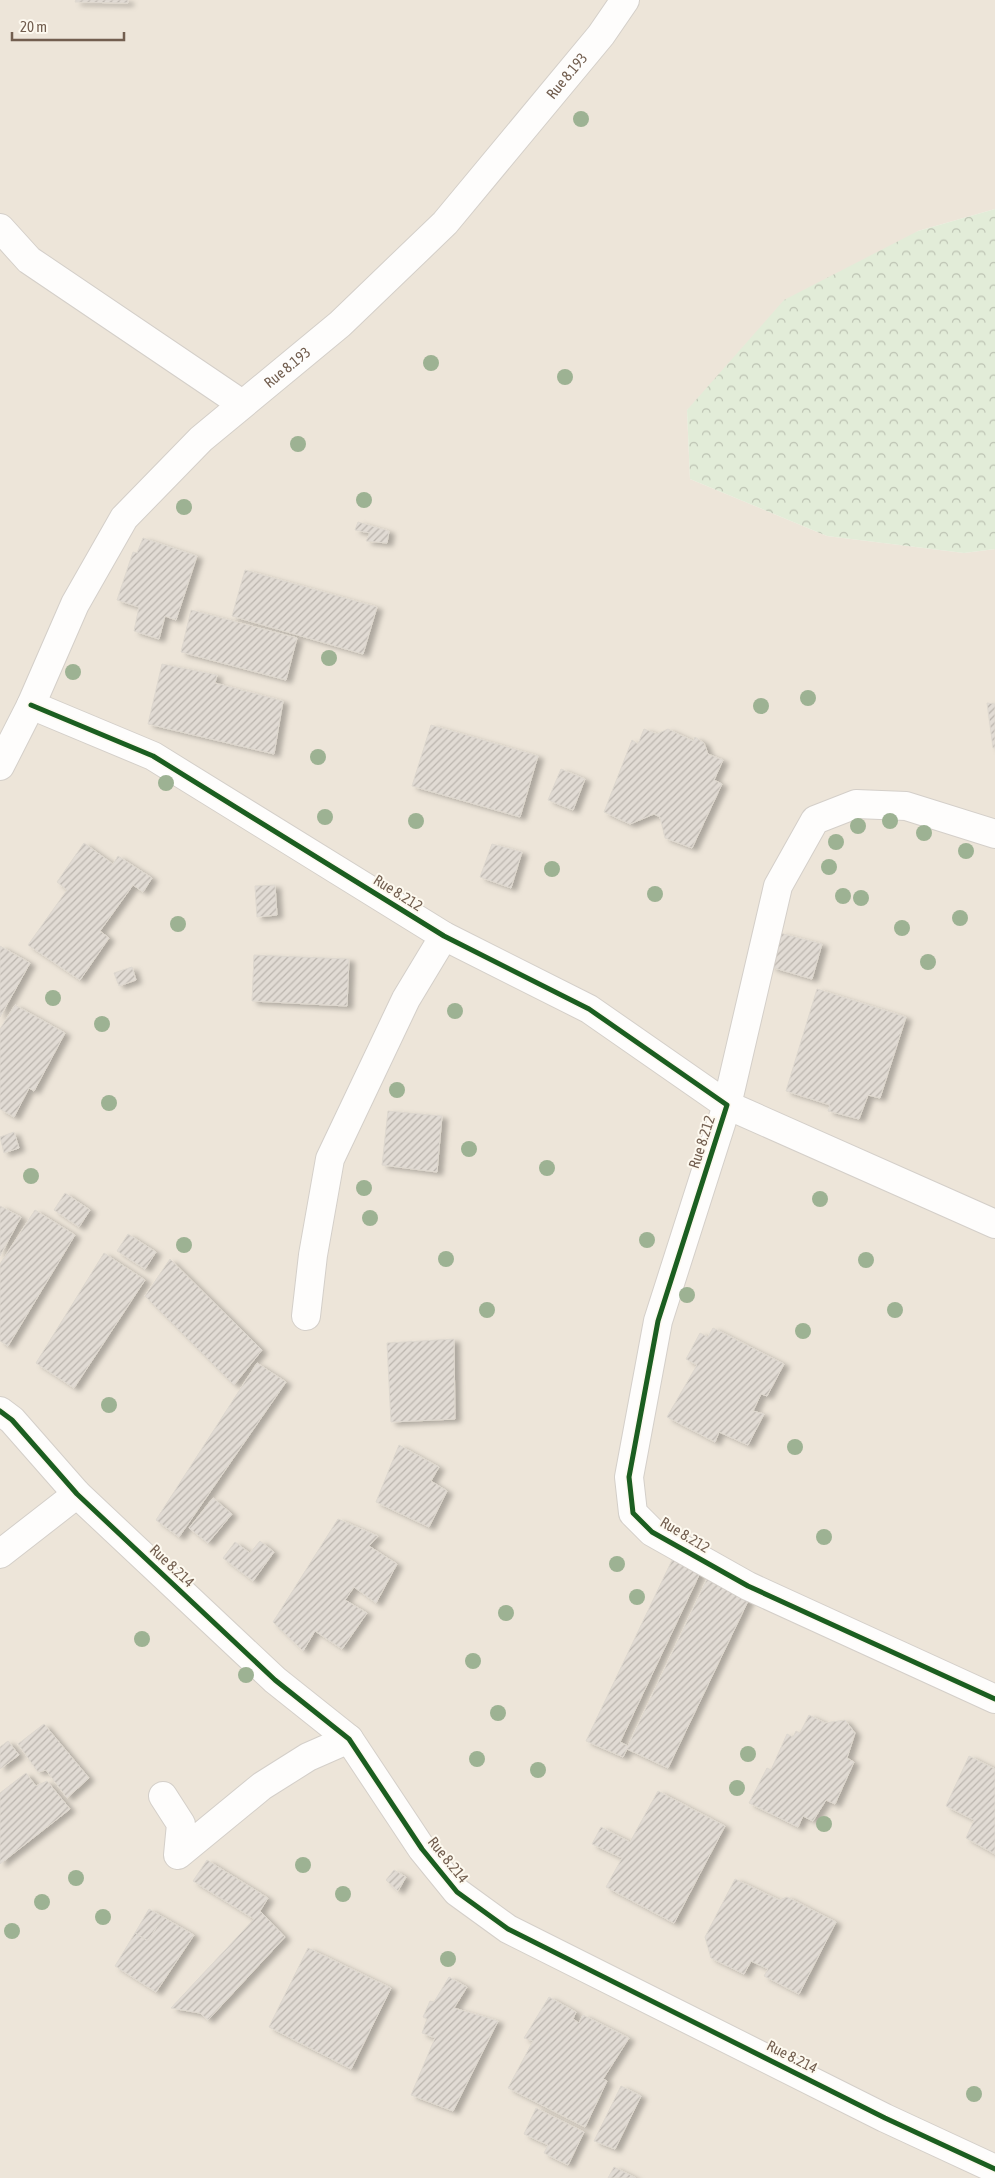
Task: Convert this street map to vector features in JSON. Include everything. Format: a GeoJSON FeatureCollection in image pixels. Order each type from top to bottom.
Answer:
{"type":"FeatureCollection","features":[{"type":"Feature","properties":{"kind":"street","name":"Rue 8.193"},"geometry":{"type":"LineString","coordinates":[[0,766],[31,705],[75,604],[124,518],[201,439],[340,324],[445,223],[600,35],[625,0]]}},
{"type":"Feature","properties":{"kind":"street"},"geometry":{"type":"LineString","coordinates":[[0,228],[29,260],[242,404]]}},
{"type":"Feature","properties":{"kind":"street","name":"Rue 8.212"},"geometry":{"type":"LineString","coordinates":[[31,705],[153,756],[444,936],[589,1009],[727,1105],[658,1321],[628,1477],[633,1513],[652,1532],[748,1586],[995,1699]]}},
{"type":"Feature","properties":{"kind":"street"},"geometry":{"type":"LineString","coordinates":[[995,834],[906,806],[856,804],[815,820],[778,886],[727,1105],[995,1224]]}},
{"type":"Feature","properties":{"kind":"street"},"geometry":{"type":"LineString","coordinates":[[306,1316],[313,1255],[330,1159],[406,999],[444,936]]}},
{"type":"Feature","properties":{"kind":"street","name":"Rue 8.214"},"geometry":{"type":"LineString","coordinates":[[0,1410],[12,1420],[77,1494],[275,1680],[349,1739],[422,1849],[457,1892],[508,1929],[884,2118],[995,2169]]}},
{"type":"Feature","properties":{"kind":"street"},"geometry":{"type":"LineString","coordinates":[[0,1554],[77,1494]]}},
{"type":"Feature","properties":{"kind":"street"},"geometry":{"type":"LineString","coordinates":[[163,1796],[181,1824],[178,1855],[262,1786],[308,1757],[349,1739]]}},
{"type":"Feature","properties":{"kind":"shaded area"},"geometry":{"type":"Polygon","coordinates":[[[0,0],[995,0],[995,209],[918,231],[687,410],[690,479],[827,536],[964,553],[995,549],[995,2178],[0,2178],[0,0]]]}},
{"type":"Feature","properties":{"kind":"green space"},"geometry":{"type":"Polygon","coordinates":[[[995,209],[995,549],[964,553],[827,536],[690,479],[687,410],[784,300],[918,231],[995,209]]]}},
{"type":"Feature","properties":{"kind":"building"},"geometry":{"type":"Polygon","coordinates":[[[76,0],[128,0],[128,3],[75,2],[76,0]]]}},
{"type":"Feature","properties":{"kind":"building"},"geometry":{"type":"Polygon","coordinates":[[[358,522],[389,531],[387,543],[366,541],[370,533],[355,530],[358,522]]]}},
{"type":"Feature","properties":{"kind":"building"},"geometry":{"type":"Polygon","coordinates":[[[143,538],[197,556],[176,620],[165,616],[159,639],[134,631],[139,607],[117,600],[133,552],[137,553],[143,538]]]}},
{"type":"Feature","properties":{"kind":"building"},"geometry":{"type":"Polygon","coordinates":[[[245,570],[377,607],[363,654],[232,616],[245,570]]]}},
{"type":"Feature","properties":{"kind":"building"},"geometry":{"type":"Polygon","coordinates":[[[191,610],[297,638],[286,680],[181,652],[191,610]]]}},
{"type":"Feature","properties":{"kind":"building"},"geometry":{"type":"Polygon","coordinates":[[[162,664],[217,675],[215,683],[283,701],[274,754],[148,724],[162,664]]]}},
{"type":"Feature","properties":{"kind":"building"},"geometry":{"type":"Polygon","coordinates":[[[987,703],[995,704],[995,748],[993,748],[987,703]]]}},
{"type":"Feature","properties":{"kind":"building"},"geometry":{"type":"Polygon","coordinates":[[[431,725],[538,756],[520,817],[412,786],[431,725]]]}},
{"type":"Feature","properties":{"kind":"building"},"geometry":{"type":"Polygon","coordinates":[[[644,729],[657,734],[668,729],[693,741],[695,737],[704,743],[708,754],[723,760],[714,780],[722,784],[692,848],[665,838],[660,817],[654,814],[630,824],[604,812],[632,740],[638,744],[644,729]]]}},
{"type":"Feature","properties":{"kind":"building"},"geometry":{"type":"Polygon","coordinates":[[[561,769],[585,779],[573,810],[548,800],[561,769]]]}},
{"type":"Feature","properties":{"kind":"building"},"geometry":{"type":"Polygon","coordinates":[[[84,843],[113,864],[118,856],[152,878],[143,892],[133,885],[100,931],[109,938],[80,980],[28,945],[67,890],[57,882],[84,843]]]}},
{"type":"Feature","properties":{"kind":"building"},"geometry":{"type":"Polygon","coordinates":[[[492,844],[522,852],[511,888],[480,877],[492,844]]]}},
{"type":"Feature","properties":{"kind":"building"},"geometry":{"type":"Polygon","coordinates":[[[275,885],[277,915],[257,917],[255,886],[275,885]]]}},
{"type":"Feature","properties":{"kind":"building"},"geometry":{"type":"Polygon","coordinates":[[[780,933],[822,944],[812,979],[771,967],[780,933]]]}},
{"type":"Feature","properties":{"kind":"building"},"geometry":{"type":"Polygon","coordinates":[[[0,946],[30,963],[0,1017],[0,946]]]}},
{"type":"Feature","properties":{"kind":"building"},"geometry":{"type":"Polygon","coordinates":[[[254,955],[349,959],[347,1006],[252,1001],[254,955]]]}},
{"type":"Feature","properties":{"kind":"building"},"geometry":{"type":"Polygon","coordinates":[[[132,967],[136,980],[119,986],[114,973],[132,967]]]}},
{"type":"Feature","properties":{"kind":"building"},"geometry":{"type":"Polygon","coordinates":[[[817,989],[906,1017],[880,1098],[868,1095],[859,1119],[828,1111],[830,1105],[786,1091],[817,989]]]}},
{"type":"Feature","properties":{"kind":"building"},"geometry":{"type":"Polygon","coordinates":[[[15,1005],[65,1033],[34,1091],[29,1088],[14,1117],[0,1109],[0,1029],[15,1005]]]}},
{"type":"Feature","properties":{"kind":"building"},"geometry":{"type":"Polygon","coordinates":[[[388,1111],[442,1116],[437,1172],[382,1165],[388,1111]]]}},
{"type":"Feature","properties":{"kind":"building"},"geometry":{"type":"Polygon","coordinates":[[[14,1132],[19,1148],[4,1153],[0,1137],[14,1132]]]}},
{"type":"Feature","properties":{"kind":"building"},"geometry":{"type":"Polygon","coordinates":[[[65,1193],[90,1210],[79,1227],[54,1210],[65,1193]]]}},
{"type":"Feature","properties":{"kind":"building"},"geometry":{"type":"Polygon","coordinates":[[[0,1206],[21,1217],[0,1256],[0,1206]]]}},
{"type":"Feature","properties":{"kind":"building"},"geometry":{"type":"Polygon","coordinates":[[[35,1210],[75,1235],[8,1346],[0,1341],[0,1264],[35,1210]]]}},
{"type":"Feature","properties":{"kind":"building"},"geometry":{"type":"Polygon","coordinates":[[[128,1234],[156,1252],[145,1269],[117,1251],[128,1234]]]}},
{"type":"Feature","properties":{"kind":"building"},"geometry":{"type":"Polygon","coordinates":[[[104,1253],[145,1280],[74,1388],[36,1363],[104,1253]]]}},
{"type":"Feature","properties":{"kind":"building"},"geometry":{"type":"Polygon","coordinates":[[[170,1259],[262,1350],[234,1385],[145,1296],[170,1259]]]}},
{"type":"Feature","properties":{"kind":"building"},"geometry":{"type":"Polygon","coordinates":[[[713,1328],[784,1364],[767,1396],[761,1394],[753,1411],[764,1414],[748,1445],[719,1432],[715,1442],[667,1417],[697,1365],[686,1359],[700,1333],[708,1337],[713,1328]]]}},
{"type":"Feature","properties":{"kind":"building"},"geometry":{"type":"Polygon","coordinates":[[[454,1339],[455,1419],[391,1422],[387,1343],[454,1339]]]}},
{"type":"Feature","properties":{"kind":"building"},"geometry":{"type":"Polygon","coordinates":[[[257,1363],[286,1382],[179,1537],[156,1520],[257,1363]]]}},
{"type":"Feature","properties":{"kind":"building"},"geometry":{"type":"Polygon","coordinates":[[[399,1445],[439,1467],[431,1481],[447,1491],[429,1527],[376,1502],[399,1445]]]}},
{"type":"Feature","properties":{"kind":"building"},"geometry":{"type":"Polygon","coordinates":[[[213,1498],[232,1514],[208,1543],[189,1528],[213,1498]]]}},
{"type":"Feature","properties":{"kind":"building"},"geometry":{"type":"Polygon","coordinates":[[[338,1519],[378,1536],[369,1546],[397,1564],[376,1603],[354,1587],[345,1600],[367,1613],[342,1649],[315,1631],[303,1651],[273,1622],[338,1519]]]}},
{"type":"Feature","properties":{"kind":"building"},"geometry":{"type":"Polygon","coordinates":[[[260,1541],[274,1552],[253,1581],[223,1558],[235,1542],[250,1553],[260,1541]]]}},
{"type":"Feature","properties":{"kind":"building"},"geometry":{"type":"Polygon","coordinates":[[[673,1558],[701,1571],[620,1742],[628,1746],[707,1579],[749,1599],[668,1768],[627,1749],[623,1757],[586,1741],[673,1558]]]}},
{"type":"Feature","properties":{"kind":"building"},"geometry":{"type":"Polygon","coordinates":[[[809,1715],[825,1723],[845,1720],[855,1733],[847,1758],[854,1762],[835,1804],[826,1800],[813,1821],[803,1816],[798,1827],[749,1803],[767,1768],[771,1770],[787,1734],[793,1737],[796,1731],[800,1733],[809,1715]]]}},
{"type":"Feature","properties":{"kind":"building"},"geometry":{"type":"Polygon","coordinates":[[[44,1724],[89,1778],[67,1798],[46,1770],[38,1772],[18,1744],[44,1724]]]}},
{"type":"Feature","properties":{"kind":"building"},"geometry":{"type":"Polygon","coordinates":[[[8,1741],[19,1755],[0,1769],[0,1747],[8,1741]]]}},
{"type":"Feature","properties":{"kind":"building"},"geometry":{"type":"Polygon","coordinates":[[[969,1756],[995,1769],[995,1854],[966,1838],[974,1820],[946,1806],[969,1756]]]}},
{"type":"Feature","properties":{"kind":"building"},"geometry":{"type":"Polygon","coordinates":[[[26,1773],[36,1786],[47,1781],[70,1809],[0,1864],[0,1793],[26,1773]]]}},
{"type":"Feature","properties":{"kind":"building"},"geometry":{"type":"Polygon","coordinates":[[[658,1791],[725,1826],[674,1923],[606,1887],[622,1858],[592,1844],[601,1827],[630,1842],[658,1791]]]}},
{"type":"Feature","properties":{"kind":"building"},"geometry":{"type":"Polygon","coordinates":[[[207,1860],[268,1898],[260,1911],[285,1937],[208,2020],[200,2013],[171,2008],[254,1919],[193,1881],[207,1860]]]}},
{"type":"Feature","properties":{"kind":"building"},"geometry":{"type":"Polygon","coordinates":[[[394,1870],[406,1877],[398,1891],[386,1880],[394,1870]]]}},
{"type":"Feature","properties":{"kind":"building"},"geometry":{"type":"Polygon","coordinates":[[[735,1879],[779,1900],[787,1897],[836,1922],[799,1994],[764,1976],[768,1969],[751,1961],[744,1974],[711,1958],[705,1937],[735,1879]]]}},
{"type":"Feature","properties":{"kind":"building"},"geometry":{"type":"Polygon","coordinates":[[[149,1909],[163,1917],[148,1941],[135,1933],[149,1909]]]}},
{"type":"Feature","properties":{"kind":"building"},"geometry":{"type":"Polygon","coordinates":[[[163,1917],[194,1935],[156,1992],[115,1966],[135,1933],[148,1941],[163,1917]]]}},
{"type":"Feature","properties":{"kind":"building"},"geometry":{"type":"Polygon","coordinates":[[[308,1948],[391,1988],[351,2069],[269,2027],[308,1948]]]}},
{"type":"Feature","properties":{"kind":"building"},"geometry":{"type":"Polygon","coordinates":[[[449,1977],[467,1987],[454,2008],[498,2021],[453,2111],[411,2095],[435,2038],[422,2033],[427,2019],[423,2017],[430,2001],[434,2002],[449,1977]]]}},
{"type":"Feature","properties":{"kind":"building"},"geometry":{"type":"Polygon","coordinates":[[[549,1997],[576,2012],[573,2019],[579,2023],[583,2015],[629,2038],[603,2079],[607,2081],[585,2127],[508,2088],[533,2041],[524,2038],[549,1997]]]}},
{"type":"Feature","properties":{"kind":"building"},"geometry":{"type":"Polygon","coordinates":[[[621,2086],[641,2096],[615,2149],[594,2141],[621,2086]]]}},
{"type":"Feature","properties":{"kind":"building"},"geometry":{"type":"Polygon","coordinates":[[[536,2108],[584,2132],[568,2165],[544,2153],[548,2145],[524,2134],[536,2108]]]}},
{"type":"Feature","properties":{"kind":"building"},"geometry":{"type":"Polygon","coordinates":[[[614,2167],[636,2178],[608,2178],[614,2167]]]}},
{"type":"Feature","properties":{"kind":"cycle path"},"geometry":{"type":"LineString","coordinates":[[31,705],[153,756],[444,936],[589,1009],[727,1105],[658,1321],[629,1477],[633,1513],[652,1532],[748,1586],[995,1699]]}},
{"type":"Feature","properties":{"kind":"cycle path"},"geometry":{"type":"LineString","coordinates":[[0,1411],[12,1420],[77,1494],[275,1680],[349,1739],[422,1849],[457,1892],[508,1929],[885,2118],[995,2169]]}}]}
